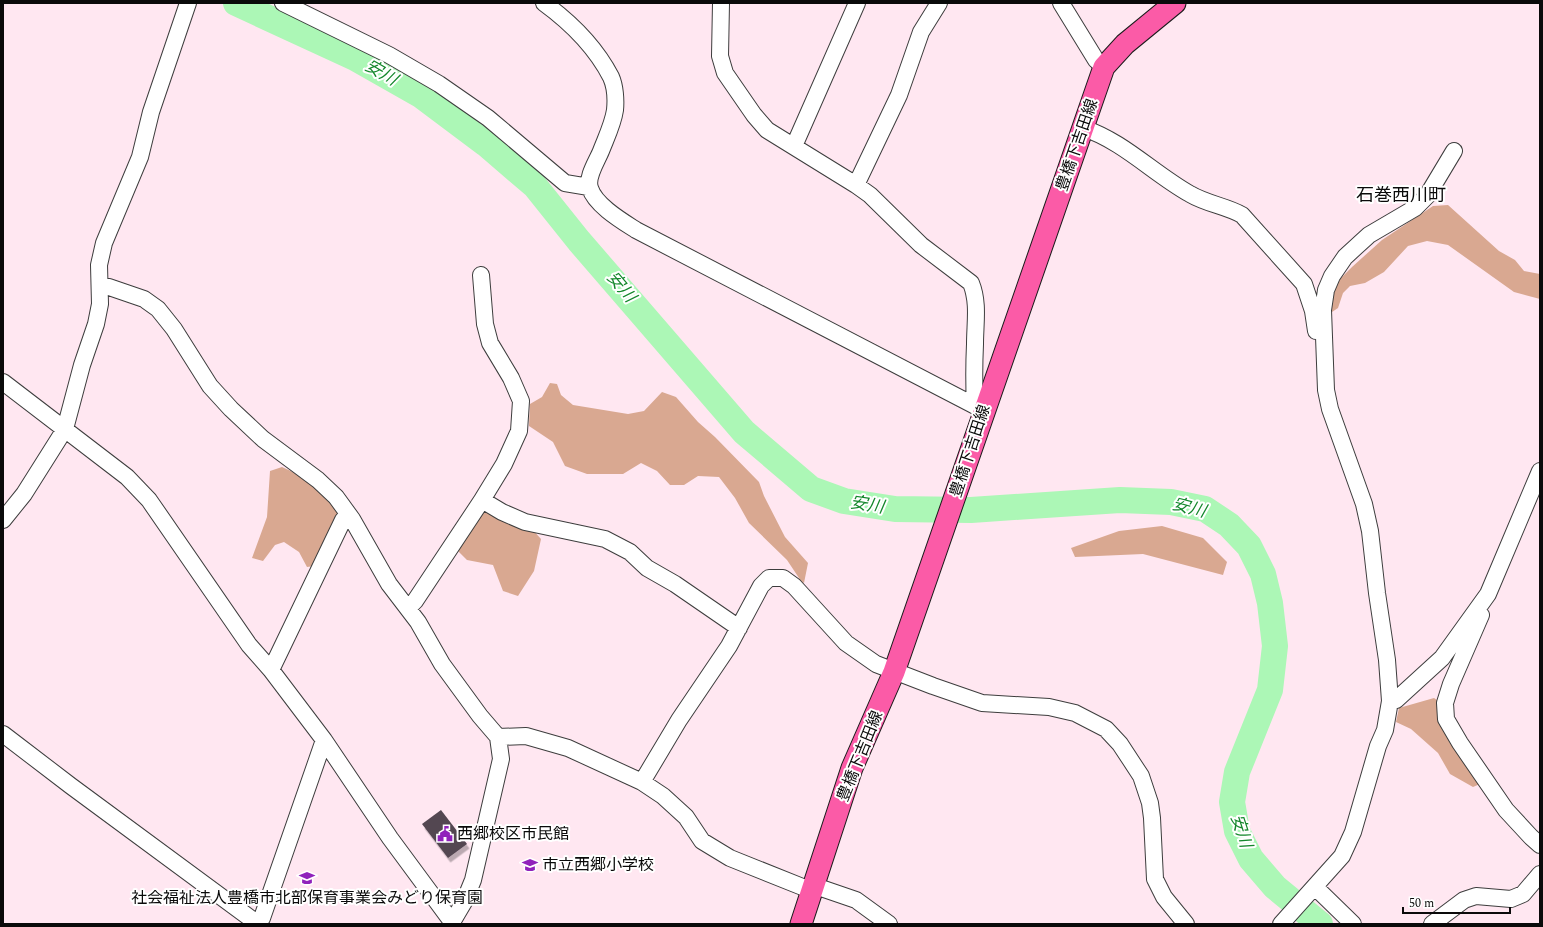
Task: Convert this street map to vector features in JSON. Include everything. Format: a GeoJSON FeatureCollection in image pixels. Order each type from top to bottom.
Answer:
{"type":"FeatureCollection","features":[{"type":"Feature","properties":{"kind":"main road","name":"豊橋下吉田線"},"geometry":{"type":"LineString","coordinates":[[800,924],[852,768],[894,672],[956,495],[979,408],[1009,341],[1104,67],[1125,44],[1172,4]]}},
{"type":"Feature","properties":{"kind":"street"},"geometry":{"type":"LineString","coordinates":[[283,3],[389,56],[439,84],[488,118],[565,183],[589,188]]}},
{"type":"Feature","properties":{"kind":"street"},"geometry":{"type":"LineString","coordinates":[[544,3],[577,32],[597,56],[611,78],[615,93],[615,111],[607,136],[591,174],[589,188],[596,199],[612,215],[636,230],[979,408]]}},
{"type":"Feature","properties":{"kind":"street"},"geometry":{"type":"LineString","coordinates":[[721,3],[720,56],[725,73],[754,115],[767,130],[856,185],[891,214],[921,245],[970,283],[975,292],[977,308],[975,338],[979,408]]}},
{"type":"Feature","properties":{"kind":"street"},"geometry":{"type":"LineString","coordinates":[[794,146],[857,3]]}},
{"type":"Feature","properties":{"kind":"street"},"geometry":{"type":"LineString","coordinates":[[856,185],[899,94],[921,32],[939,3]]}},
{"type":"Feature","properties":{"kind":"street"},"geometry":{"type":"LineString","coordinates":[[1061,3],[1096,60],[1104,67]]}},
{"type":"Feature","properties":{"kind":"street"},"geometry":{"type":"LineString","coordinates":[[3,520],[24,494],[65,429],[82,365],[96,324],[100,304],[99,265],[104,244],[140,157],[151,112],[187,4]]}},
{"type":"Feature","properties":{"kind":"street"},"geometry":{"type":"LineString","coordinates":[[1083,128],[1101,134],[1190,194],[1214,206],[1232,209],[1242,215],[1304,284],[1313,311],[1318,340],[1324,345]]}},
{"type":"Feature","properties":{"kind":"street"},"geometry":{"type":"LineString","coordinates":[[1283,922],[1342,856],[1353,832],[1378,746],[1385,730],[1390,701],[1387,660],[1370,531],[1354,470],[1330,409],[1326,390],[1323,310],[1326,290],[1332,276],[1345,257],[1368,235],[1416,208],[1420,204],[1431,190],[1454,151]]}},
{"type":"Feature","properties":{"kind":"street"},"geometry":{"type":"LineString","coordinates":[[408,608],[415,601],[482,500],[504,464],[519,431],[521,401],[511,378],[490,343],[485,324],[480,275]]}},
{"type":"Feature","properties":{"kind":"street"},"geometry":{"type":"LineString","coordinates":[[3,382],[127,477],[149,500],[249,645],[271,670],[324,740],[390,838],[451,923],[464,902],[473,880],[501,759],[498,737],[480,716],[442,664],[408,608],[389,584],[349,515],[336,497],[318,480],[263,439],[231,409],[210,386],[174,329],[158,309],[144,299],[109,287],[100,286]]}},
{"type":"Feature","properties":{"kind":"street"},"geometry":{"type":"LineString","coordinates":[[1390,701],[1396,700],[1442,658],[1482,604],[1488,594],[1540,471]]}},
{"type":"Feature","properties":{"kind":"street"},"geometry":{"type":"LineString","coordinates":[[482,500],[502,512],[525,522],[605,539],[630,552],[647,568],[675,584],[739,628]]}},
{"type":"Feature","properties":{"kind":"street"},"geometry":{"type":"LineString","coordinates":[[271,670],[343,520],[349,515]]}},
{"type":"Feature","properties":{"kind":"street"},"geometry":{"type":"LineString","coordinates":[[642,782],[679,720],[714,672],[761,586],[769,578],[783,578],[794,586],[846,643],[876,664],[894,672],[982,703],[1049,707],[1075,713],[1106,729],[1120,744],[1141,776],[1150,803],[1155,879],[1164,897],[1186,924]]}},
{"type":"Feature","properties":{"kind":"street"},"geometry":{"type":"LineString","coordinates":[[1482,604],[1480,615],[1449,690],[1445,703],[1446,719],[1460,743],[1506,810],[1540,845]]}},
{"type":"Feature","properties":{"kind":"street"},"geometry":{"type":"LineString","coordinates":[[3,734],[77,791],[258,924],[262,918],[284,859],[324,740]]}},
{"type":"Feature","properties":{"kind":"street"},"geometry":{"type":"LineString","coordinates":[[498,737],[506,735],[526,736],[568,748],[642,782],[663,796],[686,817],[702,841],[730,858],[805,888],[821,888],[856,900],[889,924]]}},
{"type":"Feature","properties":{"kind":"street"},"geometry":{"type":"LineString","coordinates":[[1432,924],[1464,900],[1476,896],[1511,899],[1523,894],[1540,874]]}},
{"type":"Feature","properties":{"kind":"street"},"geometry":{"type":"LineString","coordinates":[[1311,892],[1353,924]]}},
{"type":"Feature","properties":{"kind":"shaded area"},"geometry":{"type":"Polygon","coordinates":[[[1448,205],[1499,251],[1515,260],[1524,271],[1540,274],[1540,299],[1514,292],[1448,245],[1427,241],[1408,246],[1384,272],[1365,283],[1350,286],[1343,293],[1338,308],[1332,312],[1330,303],[1336,283],[1352,267],[1382,240],[1433,206],[1448,205]]]}},
{"type":"Feature","properties":{"kind":"shaded area"},"geometry":{"type":"Polygon","coordinates":[[[550,383],[557,384],[561,395],[573,405],[628,414],[644,411],[662,392],[676,397],[698,422],[715,437],[759,482],[764,496],[785,537],[808,563],[804,583],[801,581],[787,560],[749,523],[735,498],[719,477],[698,476],[684,485],[670,485],[657,471],[641,463],[623,474],[587,474],[565,466],[553,442],[529,426],[530,404],[542,397],[550,383]]]}},
{"type":"Feature","properties":{"kind":"shaded area"},"geometry":{"type":"Polygon","coordinates":[[[282,467],[298,475],[314,486],[339,512],[314,566],[307,567],[299,552],[284,542],[275,545],[263,561],[252,558],[267,517],[270,471],[282,467]]]}},
{"type":"Feature","properties":{"kind":"shaded area"},"geometry":{"type":"Polygon","coordinates":[[[487,509],[532,529],[541,539],[534,571],[518,596],[503,591],[493,565],[467,560],[458,551],[480,512],[487,509]]]}},
{"type":"Feature","properties":{"kind":"shaded area"},"geometry":{"type":"Polygon","coordinates":[[[1162,526],[1203,538],[1227,562],[1223,575],[1143,554],[1075,557],[1071,548],[1119,531],[1162,526]]]}},
{"type":"Feature","properties":{"kind":"shaded area"},"geometry":{"type":"Polygon","coordinates":[[[1434,698],[1440,702],[1439,720],[1450,743],[1480,784],[1473,787],[1450,774],[1438,753],[1411,729],[1396,722],[1399,708],[1434,698]]]}},
{"type":"Feature","properties":{"kind":"building","name":"西郷校区市民館"},"geometry":{"type":"Polygon","coordinates":[[[441,810],[467,844],[448,858],[422,824],[441,810]]]}},
{"type":"Feature","properties":{"kind":"waterway","name":"安川"},"geometry":{"type":"LineString","coordinates":[[236,3],[355,58],[422,96],[486,144],[535,186],[579,241],[744,432],[811,489],[844,501],[895,509],[971,510],[1120,500],[1171,502],[1205,509],[1229,525],[1249,546],[1263,574],[1270,603],[1275,646],[1270,690],[1237,772],[1232,802],[1237,831],[1251,859],[1275,887],[1320,924]]}},
{"type":"Feature","properties":{"kind":"place","name":"西郷校区市民館"},"geometry":{"type":"Point","coordinates":[445,834]}},
{"type":"Feature","properties":{"kind":"place","name":"市立西郷小学校"},"geometry":{"type":"Point","coordinates":[530,865]}},
{"type":"Feature","properties":{"kind":"place","name":"社会福祉法人豊橋市北部保育事業会みどり保育園"},"geometry":{"type":"Point","coordinates":[307,878]}},
{"type":"Feature","properties":{"kind":"district","name":"石巻西川町"},"geometry":{"type":"Point","coordinates":[1401,195]}}]}
